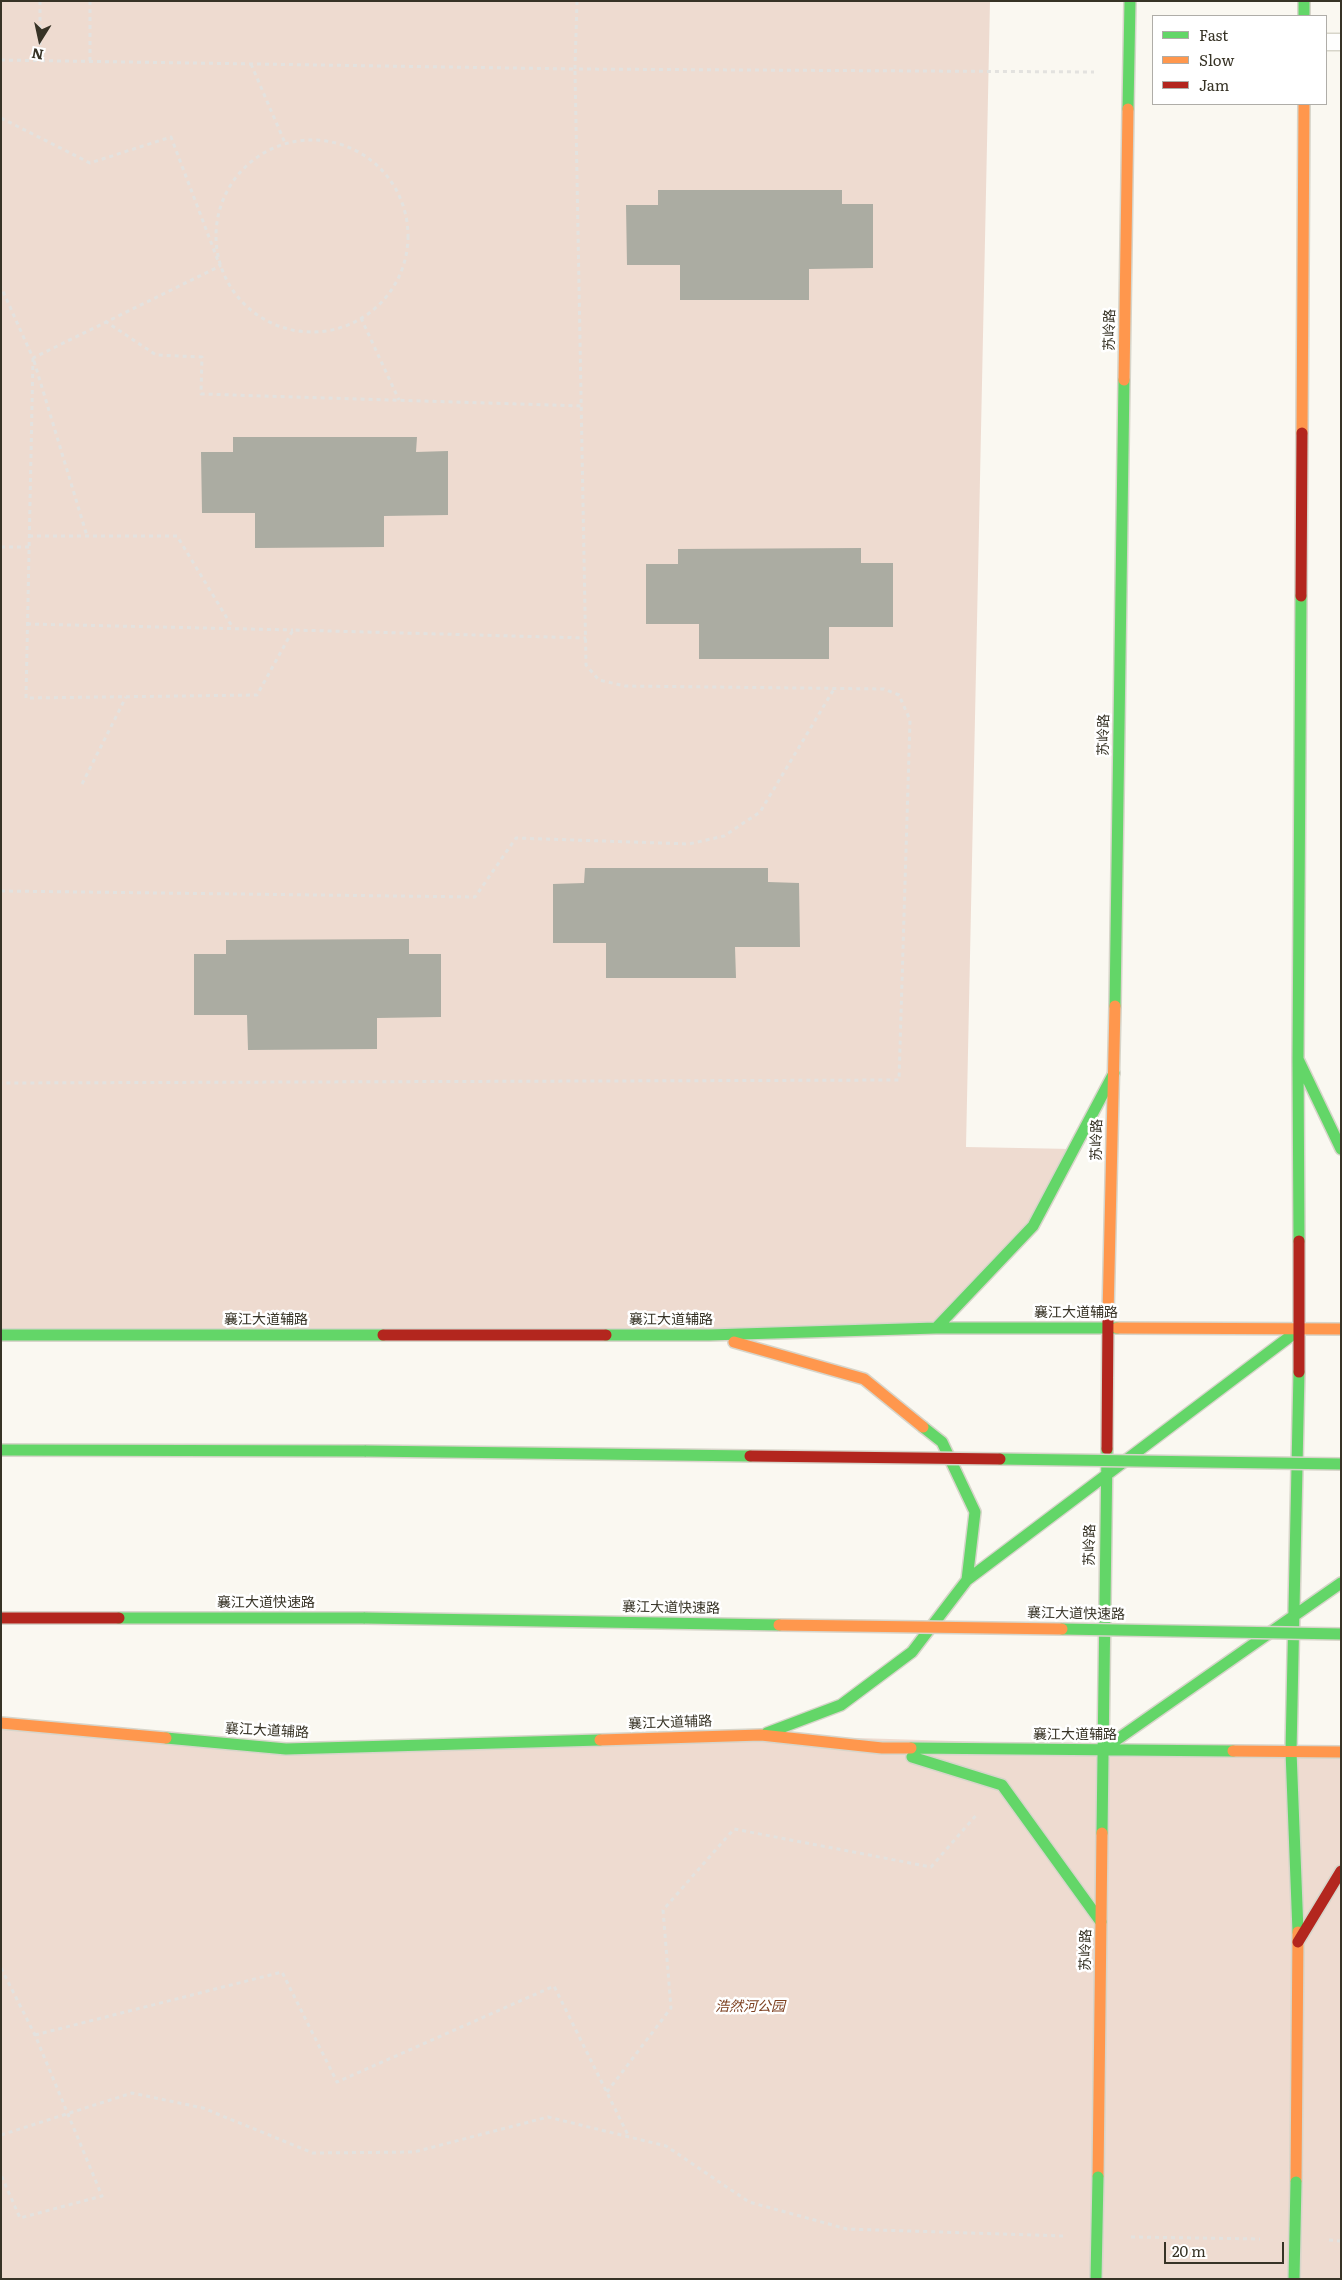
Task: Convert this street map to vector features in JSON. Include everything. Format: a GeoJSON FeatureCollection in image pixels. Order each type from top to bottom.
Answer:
{"type":"FeatureCollection","features":[{"type":"Feature","properties":{"kind":"main road","name":"苏岭路"},"geometry":{"type":"LineString","coordinates":[[1096,2279],[1108,1328],[1114,1073],[1130,1]]}},
{"type":"Feature","properties":{"kind":"main road"},"geometry":{"type":"LineString","coordinates":[[1304,1],[1304,15]]}},
{"type":"Feature","properties":{"kind":"main road"},"geometry":{"type":"LineString","coordinates":[[1294,2279],[1298,1942],[1291,1751],[1300,1329],[1298,1059],[1304,105]]}},
{"type":"Feature","properties":{"kind":"main road"},"geometry":{"type":"LineString","coordinates":[[1298,1059],[1341,1149]]}},
{"type":"Feature","properties":{"kind":"main road"},"geometry":{"type":"LineString","coordinates":[[936,1328],[1033,1226],[1114,1073]]}},
{"type":"Feature","properties":{"kind":"main road","name":"襄江大道辅路"},"geometry":{"type":"LineString","coordinates":[[1,1335],[709,1335],[936,1328],[1341,1329]]}},
{"type":"Feature","properties":{"kind":"main road"},"geometry":{"type":"LineString","coordinates":[[761,1735],[841,1705],[912,1652],[967,1580],[1300,1329]]}},
{"type":"Feature","properties":{"kind":"main road"},"geometry":{"type":"LineString","coordinates":[[709,1335],[864,1378],[942,1442],[975,1512],[967,1580]]}},
{"type":"Feature","properties":{"kind":"main road"},"geometry":{"type":"LineString","coordinates":[[1,1450],[366,1451],[1341,1464]]}},
{"type":"Feature","properties":{"kind":"main road"},"geometry":{"type":"LineString","coordinates":[[1102,1750],[1341,1583]]}},
{"type":"Feature","properties":{"kind":"main road","name":"襄江大道快速路"},"geometry":{"type":"LineString","coordinates":[[1,1618],[365,1618],[1341,1634]]}},
{"type":"Feature","properties":{"kind":"main road","name":"襄江大道辅路"},"geometry":{"type":"LineString","coordinates":[[1,1724],[286,1749],[761,1735],[882,1748],[1341,1752]]}},
{"type":"Feature","properties":{"kind":"main road"},"geometry":{"type":"LineString","coordinates":[[882,1748],[1002,1784],[1102,1922]]}},
{"type":"Feature","properties":{"kind":"main road"},"geometry":{"type":"LineString","coordinates":[[1298,1942],[1341,1871]]}},
{"type":"Feature","properties":{"kind":"lane"},"geometry":{"type":"LineString","coordinates":[[1327,42],[1341,42]]}},
{"type":"Feature","properties":{"kind":"path"},"geometry":{"type":"LineString","coordinates":[[40,1],[40,60]]}},
{"type":"Feature","properties":{"kind":"path"},"geometry":{"type":"LineString","coordinates":[[90,1],[90,61]]}},
{"type":"Feature","properties":{"kind":"path"},"geometry":{"type":"LineString","coordinates":[[1,1083],[899,1080],[910,720],[899,695],[884,689],[625,686],[600,680],[586,665],[575,69],[577,1]]}},
{"type":"Feature","properties":{"kind":"path"},"geometry":{"type":"LineString","coordinates":[[1,60],[575,69],[1128,72]]}},
{"type":"Feature","properties":{"kind":"path"},"geometry":{"type":"LineString","coordinates":[[252,64],[285,142]]}},
{"type":"Feature","properties":{"kind":"path"},"geometry":{"type":"LineString","coordinates":[[1,118],[90,163],[171,136],[220,266],[235,295],[260,317],[290,330],[323,332],[354,323],[381,304],[400,277],[408,246],[406,213],[394,184],[374,161],[346,145],[316,139],[285,142],[256,156],[234,177],[220,205],[215,236],[220,266]]}},
{"type":"Feature","properties":{"kind":"path"},"geometry":{"type":"LineString","coordinates":[[33,358],[220,266]]}},
{"type":"Feature","properties":{"kind":"path"},"geometry":{"type":"LineString","coordinates":[[1,287],[33,358],[87,536]]}},
{"type":"Feature","properties":{"kind":"path"},"geometry":{"type":"LineString","coordinates":[[361,318],[399,400]]}},
{"type":"Feature","properties":{"kind":"path"},"geometry":{"type":"LineString","coordinates":[[105,321],[156,355],[202,357],[201,394],[581,406]]}},
{"type":"Feature","properties":{"kind":"path"},"geometry":{"type":"LineString","coordinates":[[33,358],[26,698],[257,696],[293,630]]}},
{"type":"Feature","properties":{"kind":"path"},"geometry":{"type":"LineString","coordinates":[[29,536],[177,536],[233,629]]}},
{"type":"Feature","properties":{"kind":"path"},"geometry":{"type":"LineString","coordinates":[[1,547],[29,547]]}},
{"type":"Feature","properties":{"kind":"path"},"geometry":{"type":"LineString","coordinates":[[27,624],[586,638]]}},
{"type":"Feature","properties":{"kind":"path"},"geometry":{"type":"LineString","coordinates":[[1,891],[475,897],[516,838],[689,844],[724,836],[760,812],[834,688]]}},
{"type":"Feature","properties":{"kind":"path"},"geometry":{"type":"LineString","coordinates":[[82,784],[126,696]]}},
{"type":"Feature","properties":{"kind":"path"},"geometry":{"type":"LineString","coordinates":[[607,2092],[671,2008],[663,1910],[734,1829],[931,1867],[1002,1784]]}},
{"type":"Feature","properties":{"kind":"path"},"geometry":{"type":"LineString","coordinates":[[1,1968],[35,2035],[102,2196],[20,2218],[1,2175]]}},
{"type":"Feature","properties":{"kind":"path"},"geometry":{"type":"LineString","coordinates":[[35,2035],[282,1972],[338,2082],[554,1986],[629,2137]]}},
{"type":"Feature","properties":{"kind":"path"},"geometry":{"type":"LineString","coordinates":[[1,2135],[132,2093],[203,2108],[313,2153],[414,2152],[548,2117],[666,2146],[750,2202],[847,2230],[1066,2236]]}},
{"type":"Feature","properties":{"kind":"path"},"geometry":{"type":"LineString","coordinates":[[1125,2237],[1262,2239]]}},
{"type":"Feature","properties":{"kind":"path"},"geometry":{"type":"LineString","coordinates":[[1321,2240],[1341,2241]]}},
{"type":"Feature","properties":{"kind":"green space"},"geometry":{"type":"Polygon","coordinates":[[[1,1],[990,1],[966,1147],[1073,1149],[1033,1226],[936,1328],[1,1335],[1,1]]]}},
{"type":"Feature","properties":{"kind":"green space","name":"浩然河公园"},"geometry":{"type":"Polygon","coordinates":[[[1,1723],[286,1749],[761,1735],[1341,1753],[1341,2279],[1,2279],[1,1723]]]}},
{"type":"Feature","properties":{"kind":"building"},"geometry":{"type":"Polygon","coordinates":[[[658,190],[842,190],[842,204],[873,204],[873,268],[809,269],[809,300],[680,300],[680,265],[627,265],[626,205],[658,205],[658,190]]]}},
{"type":"Feature","properties":{"kind":"building"},"geometry":{"type":"Polygon","coordinates":[[[233,437],[417,437],[416,452],[448,451],[448,515],[384,516],[384,547],[255,548],[255,513],[202,513],[201,452],[233,452],[233,437]]]}},
{"type":"Feature","properties":{"kind":"building"},"geometry":{"type":"Polygon","coordinates":[[[861,548],[861,563],[893,563],[893,627],[829,627],[829,659],[699,659],[699,624],[646,624],[646,564],[678,564],[678,549],[861,548]]]}},
{"type":"Feature","properties":{"kind":"building"},"geometry":{"type":"Polygon","coordinates":[[[585,868],[768,868],[768,882],[799,883],[800,947],[735,947],[736,978],[606,978],[606,943],[553,943],[553,884],[584,883],[585,868]]]}},
{"type":"Feature","properties":{"kind":"building"},"geometry":{"type":"Polygon","coordinates":[[[409,939],[409,954],[441,954],[441,1017],[377,1018],[377,1049],[248,1050],[247,1015],[194,1015],[194,954],[226,954],[226,940],[409,939]]]}},
{"type":"Feature","properties":{"kind":"traffic: fast"},"geometry":{"type":"LineString","coordinates":[[1128,109],[1130,1]]}},
{"type":"Feature","properties":{"kind":"traffic: fast"},"geometry":{"type":"LineString","coordinates":[[1304,1],[1304,15]]}},
{"type":"Feature","properties":{"kind":"traffic: fast"},"geometry":{"type":"LineString","coordinates":[[1115,1006],[1124,380]]}},
{"type":"Feature","properties":{"kind":"traffic: fast"},"geometry":{"type":"LineString","coordinates":[[1299,1241],[1298,1059],[1301,596]]}},
{"type":"Feature","properties":{"kind":"traffic: fast"},"geometry":{"type":"LineString","coordinates":[[1298,1059],[1341,1149]]}},
{"type":"Feature","properties":{"kind":"traffic: fast"},"geometry":{"type":"LineString","coordinates":[[936,1328],[1033,1226],[1114,1073]]}},
{"type":"Feature","properties":{"kind":"traffic: fast"},"geometry":{"type":"LineString","coordinates":[[606,1335],[709,1335],[936,1328],[1117,1328]]}},
{"type":"Feature","properties":{"kind":"traffic: fast"},"geometry":{"type":"LineString","coordinates":[[967,1580],[1300,1329]]}},
{"type":"Feature","properties":{"kind":"traffic: fast"},"geometry":{"type":"LineString","coordinates":[[1,1335],[383,1335]]}},
{"type":"Feature","properties":{"kind":"traffic: fast"},"geometry":{"type":"LineString","coordinates":[[1298,1932],[1291,1751],[1299,1372]]}},
{"type":"Feature","properties":{"kind":"traffic: fast"},"geometry":{"type":"LineString","coordinates":[[767,1733],[841,1705],[912,1652],[967,1580],[975,1512],[942,1442],[923,1427]]}},
{"type":"Feature","properties":{"kind":"traffic: fast"},"geometry":{"type":"LineString","coordinates":[[1102,1833],[1107,1449]]}},
{"type":"Feature","properties":{"kind":"traffic: fast"},"geometry":{"type":"LineString","coordinates":[[1,1450],[366,1451]]}},
{"type":"Feature","properties":{"kind":"traffic: fast"},"geometry":{"type":"LineString","coordinates":[[366,1451],[750,1456]]}},
{"type":"Feature","properties":{"kind":"traffic: fast"},"geometry":{"type":"LineString","coordinates":[[1000,1459],[1341,1464]]}},
{"type":"Feature","properties":{"kind":"traffic: fast"},"geometry":{"type":"LineString","coordinates":[[1102,1750],[1341,1583]]}},
{"type":"Feature","properties":{"kind":"traffic: fast"},"geometry":{"type":"LineString","coordinates":[[119,1618],[365,1618]]}},
{"type":"Feature","properties":{"kind":"traffic: fast"},"geometry":{"type":"LineString","coordinates":[[365,1618],[779,1625]]}},
{"type":"Feature","properties":{"kind":"traffic: fast"},"geometry":{"type":"LineString","coordinates":[[1062,1629],[1341,1634]]}},
{"type":"Feature","properties":{"kind":"traffic: fast"},"geometry":{"type":"LineString","coordinates":[[166,1738],[286,1749],[600,1740]]}},
{"type":"Feature","properties":{"kind":"traffic: fast"},"geometry":{"type":"LineString","coordinates":[[911,1748],[1233,1751]]}},
{"type":"Feature","properties":{"kind":"traffic: fast"},"geometry":{"type":"LineString","coordinates":[[912,1757],[1002,1785],[1101,1922]]}},
{"type":"Feature","properties":{"kind":"traffic: fast"},"geometry":{"type":"LineString","coordinates":[[1096,2279],[1098,2177]]}},
{"type":"Feature","properties":{"kind":"traffic: fast"},"geometry":{"type":"LineString","coordinates":[[1294,2279],[1296,2182]]}},
{"type":"Feature","properties":{"kind":"traffic: slow"},"geometry":{"type":"LineString","coordinates":[[1302,433],[1304,105]]}},
{"type":"Feature","properties":{"kind":"traffic: slow"},"geometry":{"type":"LineString","coordinates":[[1124,380],[1128,109]]}},
{"type":"Feature","properties":{"kind":"traffic: slow"},"geometry":{"type":"LineString","coordinates":[[1108,1315],[1115,1006]]}},
{"type":"Feature","properties":{"kind":"traffic: slow"},"geometry":{"type":"LineString","coordinates":[[1117,1328],[1341,1329]]}},
{"type":"Feature","properties":{"kind":"traffic: slow"},"geometry":{"type":"LineString","coordinates":[[734,1342],[864,1379],[923,1427]]}},
{"type":"Feature","properties":{"kind":"traffic: slow"},"geometry":{"type":"LineString","coordinates":[[779,1625],[1062,1629]]}},
{"type":"Feature","properties":{"kind":"traffic: slow"},"geometry":{"type":"LineString","coordinates":[[1,1723],[166,1738]]}},
{"type":"Feature","properties":{"kind":"traffic: slow"},"geometry":{"type":"LineString","coordinates":[[600,1740],[761,1735],[882,1748],[911,1748]]}},
{"type":"Feature","properties":{"kind":"traffic: slow"},"geometry":{"type":"LineString","coordinates":[[1233,1751],[1341,1752]]}},
{"type":"Feature","properties":{"kind":"traffic: slow"},"geometry":{"type":"LineString","coordinates":[[1098,2177],[1102,1833]]}},
{"type":"Feature","properties":{"kind":"traffic: slow"},"geometry":{"type":"LineString","coordinates":[[1296,2182],[1298,1932]]}},
{"type":"Feature","properties":{"kind":"traffic: jam"},"geometry":{"type":"LineString","coordinates":[[1301,596],[1302,433]]}},
{"type":"Feature","properties":{"kind":"traffic: jam"},"geometry":{"type":"LineString","coordinates":[[1299,1241],[1299,1372]]}},
{"type":"Feature","properties":{"kind":"traffic: jam"},"geometry":{"type":"LineString","coordinates":[[1107,1449],[1108,1315]]}},
{"type":"Feature","properties":{"kind":"traffic: jam"},"geometry":{"type":"LineString","coordinates":[[383,1335],[606,1335]]}},
{"type":"Feature","properties":{"kind":"traffic: jam"},"geometry":{"type":"LineString","coordinates":[[750,1456],[1000,1459]]}},
{"type":"Feature","properties":{"kind":"traffic: jam"},"geometry":{"type":"LineString","coordinates":[[1,1618],[119,1618]]}},
{"type":"Feature","properties":{"kind":"traffic: jam"},"geometry":{"type":"LineString","coordinates":[[1298,1942],[1341,1871]]}}]}
